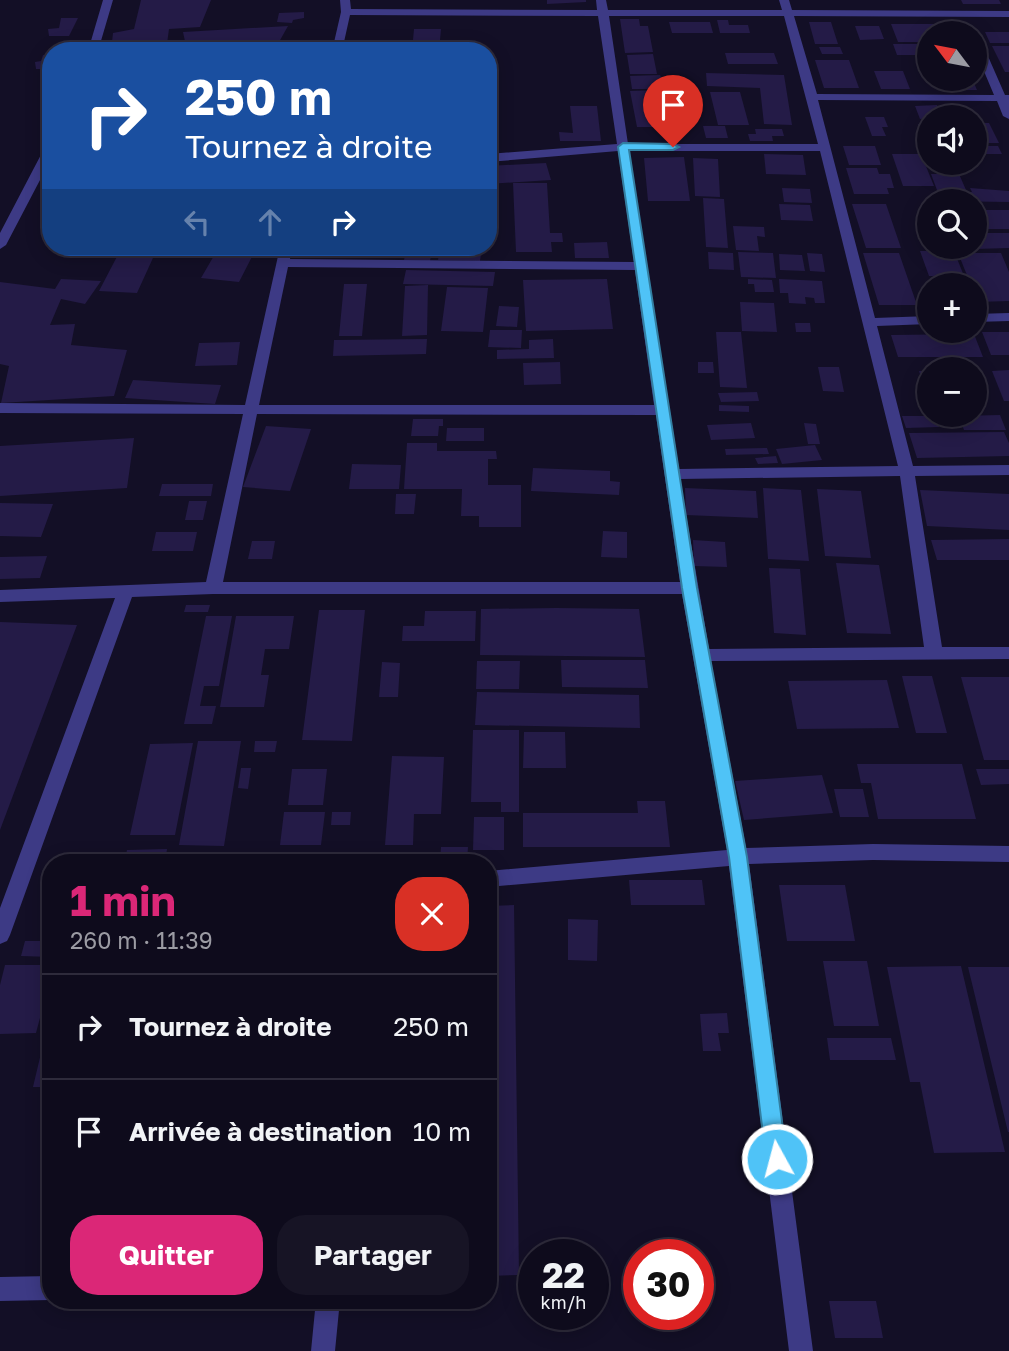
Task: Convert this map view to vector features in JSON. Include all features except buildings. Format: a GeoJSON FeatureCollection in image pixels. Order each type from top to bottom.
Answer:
{"type":"FeatureCollection","features":[{"type":"Feature","properties":{"kind":"street"},"geometry":{"type":"LineString","coordinates":[[96,42],[108,0]]}},
{"type":"Feature","properties":{"kind":"street"},"geometry":{"type":"LineString","coordinates":[[339,42],[346,12],[345,0]]}},
{"type":"Feature","properties":{"kind":"street"},"geometry":{"type":"LineString","coordinates":[[956,0],[967,21]]}},
{"type":"Feature","properties":{"kind":"street"},"geometry":{"type":"LineString","coordinates":[[346,12],[602,6],[786,6],[1009,14]]}},
{"type":"Feature","properties":{"kind":"street"},"geometry":{"type":"LineString","coordinates":[[602,6],[689,588],[738,857],[801,1351]]}},
{"type":"Feature","properties":{"kind":"street"},"geometry":{"type":"LineString","coordinates":[[786,6],[812,97],[907,472],[934,654]]}},
{"type":"Feature","properties":{"kind":"street"},"geometry":{"type":"LineString","coordinates":[[987,62],[1005,98],[1009,116]]}},
{"type":"Feature","properties":{"kind":"street"},"geometry":{"type":"LineString","coordinates":[[812,97],[1005,98]]}},
{"type":"Feature","properties":{"kind":"street"},"geometry":{"type":"LineString","coordinates":[[497,157],[623,147],[825,148]]}},
{"type":"Feature","properties":{"kind":"street"},"geometry":{"type":"LineString","coordinates":[[0,245],[42,164]]}},
{"type":"Feature","properties":{"kind":"street"},"geometry":{"type":"LineString","coordinates":[[213,588],[284,256]]}},
{"type":"Feature","properties":{"kind":"street"},"geometry":{"type":"LineString","coordinates":[[282,263],[640,266]]}},
{"type":"Feature","properties":{"kind":"street"},"geometry":{"type":"LineString","coordinates":[[987,318],[1009,317]]}},
{"type":"Feature","properties":{"kind":"street"},"geometry":{"type":"LineString","coordinates":[[869,322],[917,320]]}},
{"type":"Feature","properties":{"kind":"street"},"geometry":{"type":"LineString","coordinates":[[0,408],[252,411],[437,408],[662,410]]}},
{"type":"Feature","properties":{"kind":"street"},"geometry":{"type":"LineString","coordinates":[[672,474],[1009,470]]}},
{"type":"Feature","properties":{"kind":"street"},"geometry":{"type":"LineString","coordinates":[[0,596],[213,588],[689,588]]}},
{"type":"Feature","properties":{"kind":"street"},"geometry":{"type":"LineString","coordinates":[[0,936],[126,591]]}},
{"type":"Feature","properties":{"kind":"street"},"geometry":{"type":"LineString","coordinates":[[703,655],[1009,653]]}},
{"type":"Feature","properties":{"kind":"street"},"geometry":{"type":"LineString","coordinates":[[497,879],[558,876],[738,857],[915,852],[1009,854]]}},
{"type":"Feature","properties":{"kind":"street"},"geometry":{"type":"LineString","coordinates":[[0,1289],[42,1288]]}},
{"type":"Feature","properties":{"kind":"street"},"geometry":{"type":"LineString","coordinates":[[323,1351],[327,1309]]}},
{"type":"Feature","properties":{"kind":"route"},"geometry":{"type":"LineString","coordinates":[[673,147],[623,147],[689,588],[738,857],[777,1159]]}}]}
